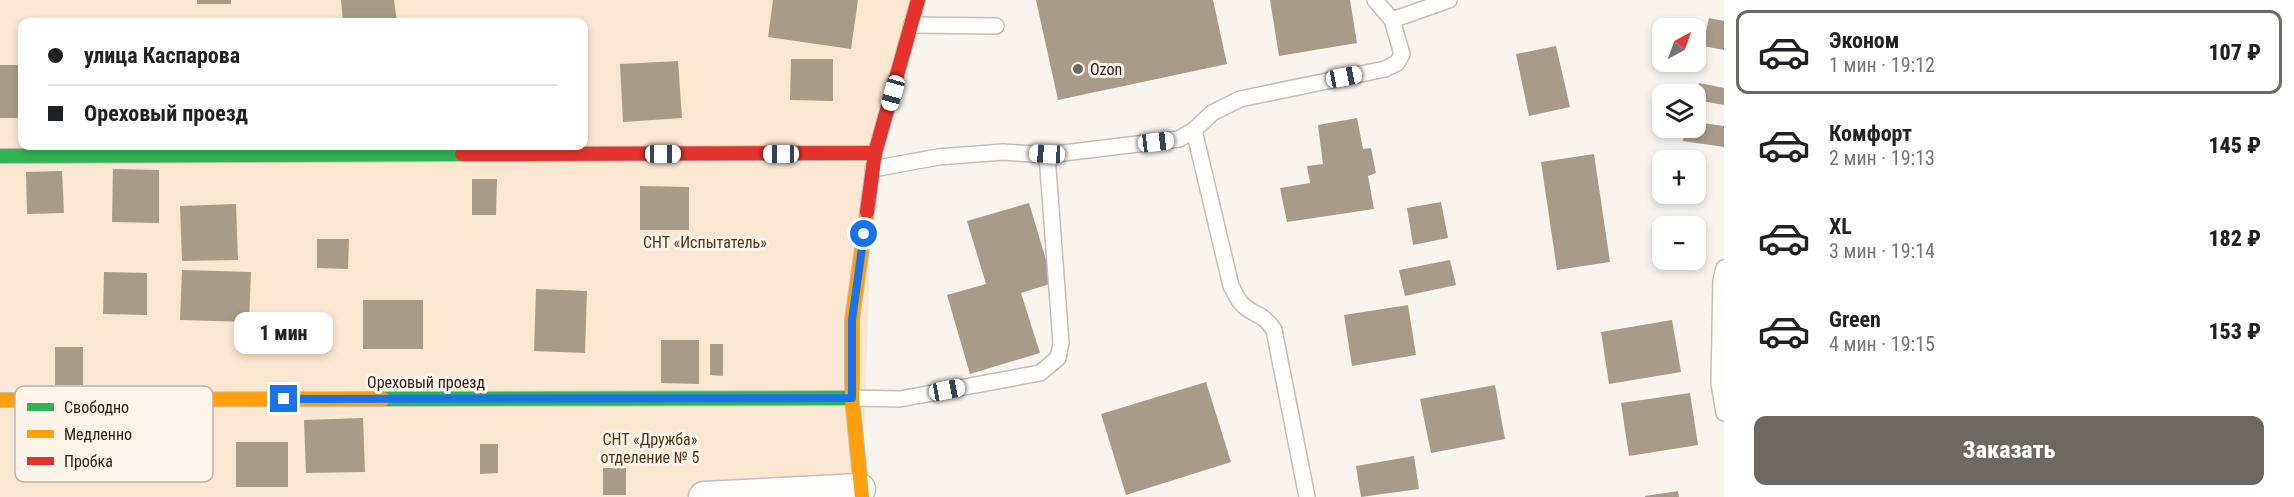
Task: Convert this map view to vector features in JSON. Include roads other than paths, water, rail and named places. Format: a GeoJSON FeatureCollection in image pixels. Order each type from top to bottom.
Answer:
{"type":"FeatureCollection","features":[{"type":"Feature","properties":{"kind":"street"},"geometry":{"type":"LineString","coordinates":[[704,497],[861,493],[852,398],[852,320],[875,153],[918,0]]}},
{"type":"Feature","properties":{"kind":"street"},"geometry":{"type":"LineString","coordinates":[[0,156],[875,153]]}},
{"type":"Feature","properties":{"kind":"street","name":"Ореховый проезд"},"geometry":{"type":"LineString","coordinates":[[213,400],[852,398]]}},
{"type":"Feature","properties":{"kind":"street","name":"Ореховый проезд"},"geometry":{"type":"LineString","coordinates":[[0,400],[15,400]]}},
{"type":"Feature","properties":{"kind":"lane"},"geometry":{"type":"LineString","coordinates":[[873,169],[938,157],[1003,152],[1047,154],[1179,139],[1194,130],[1212,113],[1239,99],[1385,69],[1397,63],[1401,54],[1392,20],[1375,0]]}},
{"type":"Feature","properties":{"kind":"lane"},"geometry":{"type":"LineString","coordinates":[[1392,20],[1449,0]]}},
{"type":"Feature","properties":{"kind":"lane"},"geometry":{"type":"LineString","coordinates":[[911,25],[996,26]]}},
{"type":"Feature","properties":{"kind":"lane"},"geometry":{"type":"LineString","coordinates":[[1194,130],[1231,286],[1246,308],[1267,319],[1274,330],[1307,497]]}},
{"type":"Feature","properties":{"kind":"lane"},"geometry":{"type":"LineString","coordinates":[[852,398],[900,399],[1040,373],[1058,358],[1061,343],[1047,154]]}},
{"type":"Feature","properties":{"kind":"lane"},"geometry":{"type":"LineString","coordinates":[[1724,268],[1721,280],[1719,383],[1724,413]]}},
{"type":"Feature","properties":{"kind":"place","name":"Ozon"},"geometry":{"type":"Point","coordinates":[1078,69]}},
{"type":"Feature","properties":{"kind":"park label","name":"СНТ «Испытатель»"},"geometry":{"type":"Point","coordinates":[705,242]}},
{"type":"Feature","properties":{"kind":"park label","name":"СНТ «Дружба» отделение № 5"},"geometry":{"type":"Point","coordinates":[650,448]}}]}
